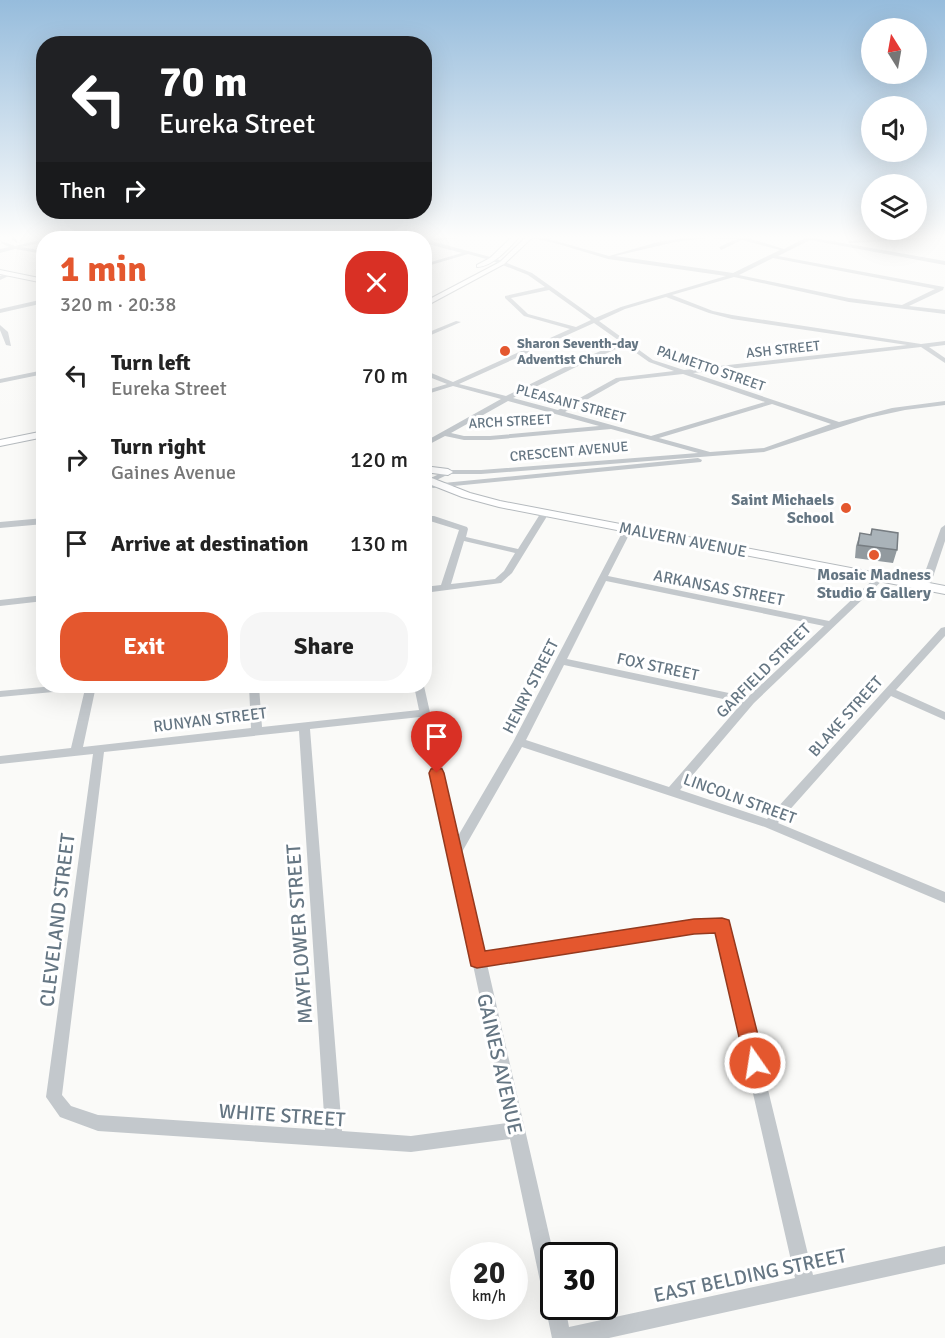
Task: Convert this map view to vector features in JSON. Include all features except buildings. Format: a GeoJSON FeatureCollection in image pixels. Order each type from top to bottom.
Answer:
{"type":"FeatureCollection","features":[{"type":"Feature","properties":{"kind":"main road"},"geometry":{"type":"LineString","coordinates":[[0,443],[36,436]]}},
{"type":"Feature","properties":{"kind":"main road"},"geometry":{"type":"LineString","coordinates":[[0,452],[36,445]]}},
{"type":"Feature","properties":{"kind":"main road"},"geometry":{"type":"LineString","coordinates":[[432,478],[448,472]]}},
{"type":"Feature","properties":{"kind":"main road","name":"MALVERN AVENUE"},"geometry":{"type":"LineString","coordinates":[[432,481],[499,504],[882,576],[945,591]]}},
{"type":"Feature","properties":{"kind":"street"},"geometry":{"type":"LineString","coordinates":[[507,297],[526,315],[576,329]]}},
{"type":"Feature","properties":{"kind":"street","name":"PALMETTO STREET"},"geometry":{"type":"LineString","coordinates":[[563,297],[651,361],[837,424]]}},
{"type":"Feature","properties":{"kind":"street"},"geometry":{"type":"LineString","coordinates":[[432,391],[453,384],[634,303],[656,297]]}},
{"type":"Feature","properties":{"kind":"street"},"geometry":{"type":"LineString","coordinates":[[672,297],[711,312],[924,346],[945,361]]}},
{"type":"Feature","properties":{"kind":"street"},"geometry":{"type":"LineString","coordinates":[[832,297],[945,312]]}},
{"type":"Feature","properties":{"kind":"street"},"geometry":{"type":"LineString","coordinates":[[901,307],[922,297]]}},
{"type":"Feature","properties":{"kind":"street"},"geometry":{"type":"LineString","coordinates":[[0,311],[36,303]]}},
{"type":"Feature","properties":{"kind":"street"},"geometry":{"type":"LineString","coordinates":[[432,333],[458,322]]}},
{"type":"Feature","properties":{"kind":"street"},"geometry":{"type":"LineString","coordinates":[[0,327],[5,332],[9,345]]}},
{"type":"Feature","properties":{"kind":"street"},"geometry":{"type":"LineString","coordinates":[[432,441],[508,398],[587,358],[625,343]]}},
{"type":"Feature","properties":{"kind":"street","name":"ASH STREET"},"geometry":{"type":"LineString","coordinates":[[560,412],[618,379],[945,343]]}},
{"type":"Feature","properties":{"kind":"street"},"geometry":{"type":"LineString","coordinates":[[0,381],[36,374]]}},
{"type":"Feature","properties":{"kind":"street","name":"PLEASANT STREET"},"geometry":{"type":"LineString","coordinates":[[432,375],[453,384],[614,426],[713,455]]}},
{"type":"Feature","properties":{"kind":"street"},"geometry":{"type":"LineString","coordinates":[[654,437],[773,402]]}},
{"type":"Feature","properties":{"kind":"street","name":"CRESCENT AVENUE"},"geometry":{"type":"LineString","coordinates":[[448,472],[483,476],[589,463],[764,450],[793,443],[837,424],[892,409],[945,403]]}},
{"type":"Feature","properties":{"kind":"street","name":"ARCH STREET"},"geometry":{"type":"LineString","coordinates":[[444,434],[464,438],[490,438],[614,426]]}},
{"type":"Feature","properties":{"kind":"street","name":"CRESCENT AVENUE"},"geometry":{"type":"LineString","coordinates":[[432,480],[594,471],[690,462],[713,455]]}},
{"type":"Feature","properties":{"kind":"street"},"geometry":{"type":"LineString","coordinates":[[589,463],[594,471]]}},
{"type":"Feature","properties":{"kind":"street"},"geometry":{"type":"LineString","coordinates":[[432,589],[498,581],[507,573],[545,513]]}},
{"type":"Feature","properties":{"kind":"street"},"geometry":{"type":"LineString","coordinates":[[432,518],[463,534],[520,552]]}},
{"type":"Feature","properties":{"kind":"street"},"geometry":{"type":"LineString","coordinates":[[0,525],[36,522]]}},
{"type":"Feature","properties":{"kind":"street"},"geometry":{"type":"LineString","coordinates":[[925,586],[945,528]]}},
{"type":"Feature","properties":{"kind":"street","name":"HENRY STREET"},"geometry":{"type":"LineString","coordinates":[[454,854],[519,742],[628,529]]}},
{"type":"Feature","properties":{"kind":"street"},"geometry":{"type":"LineString","coordinates":[[445,588],[463,534]]}},
{"type":"Feature","properties":{"kind":"street","name":"GARFIELD STREET"},"geometry":{"type":"LineString","coordinates":[[672,791],[750,701],[882,576]]}},
{"type":"Feature","properties":{"kind":"street","name":"ARKANSAS STREET"},"geometry":{"type":"LineString","coordinates":[[603,579],[829,624]]}},
{"type":"Feature","properties":{"kind":"street"},"geometry":{"type":"LineString","coordinates":[[0,603],[36,599]]}},
{"type":"Feature","properties":{"kind":"street","name":"BLAKE STREET"},"geometry":{"type":"LineString","coordinates":[[769,824],[945,630]]}},
{"type":"Feature","properties":{"kind":"street","name":"FOX STREET"},"geometry":{"type":"LineString","coordinates":[[561,661],[750,701]]}},
{"type":"Feature","properties":{"kind":"street"},"geometry":{"type":"LineString","coordinates":[[0,694],[36,691]]}},
{"type":"Feature","properties":{"kind":"street"},"geometry":{"type":"LineString","coordinates":[[890,691],[945,716]]}},
{"type":"Feature","properties":{"kind":"street"},"geometry":{"type":"LineString","coordinates":[[76,751],[89,693]]}},
{"type":"Feature","properties":{"kind":"street"},"geometry":{"type":"LineString","coordinates":[[254,693],[257,730]]}},
{"type":"Feature","properties":{"kind":"street","name":"GAINES AVENUE"},"geometry":{"type":"LineString","coordinates":[[420,693],[541,1242]]}},
{"type":"Feature","properties":{"kind":"street","name":"RUNYAN STREET"},"geometry":{"type":"LineString","coordinates":[[0,759],[423,713]]}},
{"type":"Feature","properties":{"kind":"street","name":"MAYFLOWER STREET"},"geometry":{"type":"LineString","coordinates":[[304,726],[334,1140]]}},
{"type":"Feature","properties":{"kind":"street","name":"LINCOLN STREET"},"geometry":{"type":"LineString","coordinates":[[519,742],[769,824],[945,898]]}},
{"type":"Feature","properties":{"kind":"street","name":"CLEVELAND STREET"},"geometry":{"type":"LineString","coordinates":[[54,1096],[99,748]]}},
{"type":"Feature","properties":{"kind":"street"},"geometry":{"type":"LineString","coordinates":[[477,960],[694,927],[722,925],[806,1286]]}},
{"type":"Feature","properties":{"kind":"street","name":"WHITE STREET"},"geometry":{"type":"LineString","coordinates":[[54,1096],[66,1112],[98,1123],[411,1144],[515,1130]]}},
{"type":"Feature","properties":{"kind":"street","name":"EAST BELDING STREET"},"geometry":{"type":"LineString","coordinates":[[563,1338],[945,1255]]}},
{"type":"Feature","properties":{"kind":"street"},"geometry":{"type":"LineString","coordinates":[[558,1320],[563,1338]]}},
{"type":"Feature","properties":{"kind":"place","name":"Sharon Seventh-day Adventist Church"},"geometry":{"type":"Point","coordinates":[505,351]}},
{"type":"Feature","properties":{"kind":"place","name":"Saint Michaels School"},"geometry":{"type":"Point","coordinates":[846,508]}},
{"type":"Feature","properties":{"kind":"place","name":"Mosaic Madness Studio & Gallery"},"geometry":{"type":"Point","coordinates":[874,555]}},
{"type":"Feature","properties":{"kind":"route"},"geometry":{"type":"LineString","coordinates":[[437,773],[477,960],[694,927],[722,925],[755,1063]]}}]}
